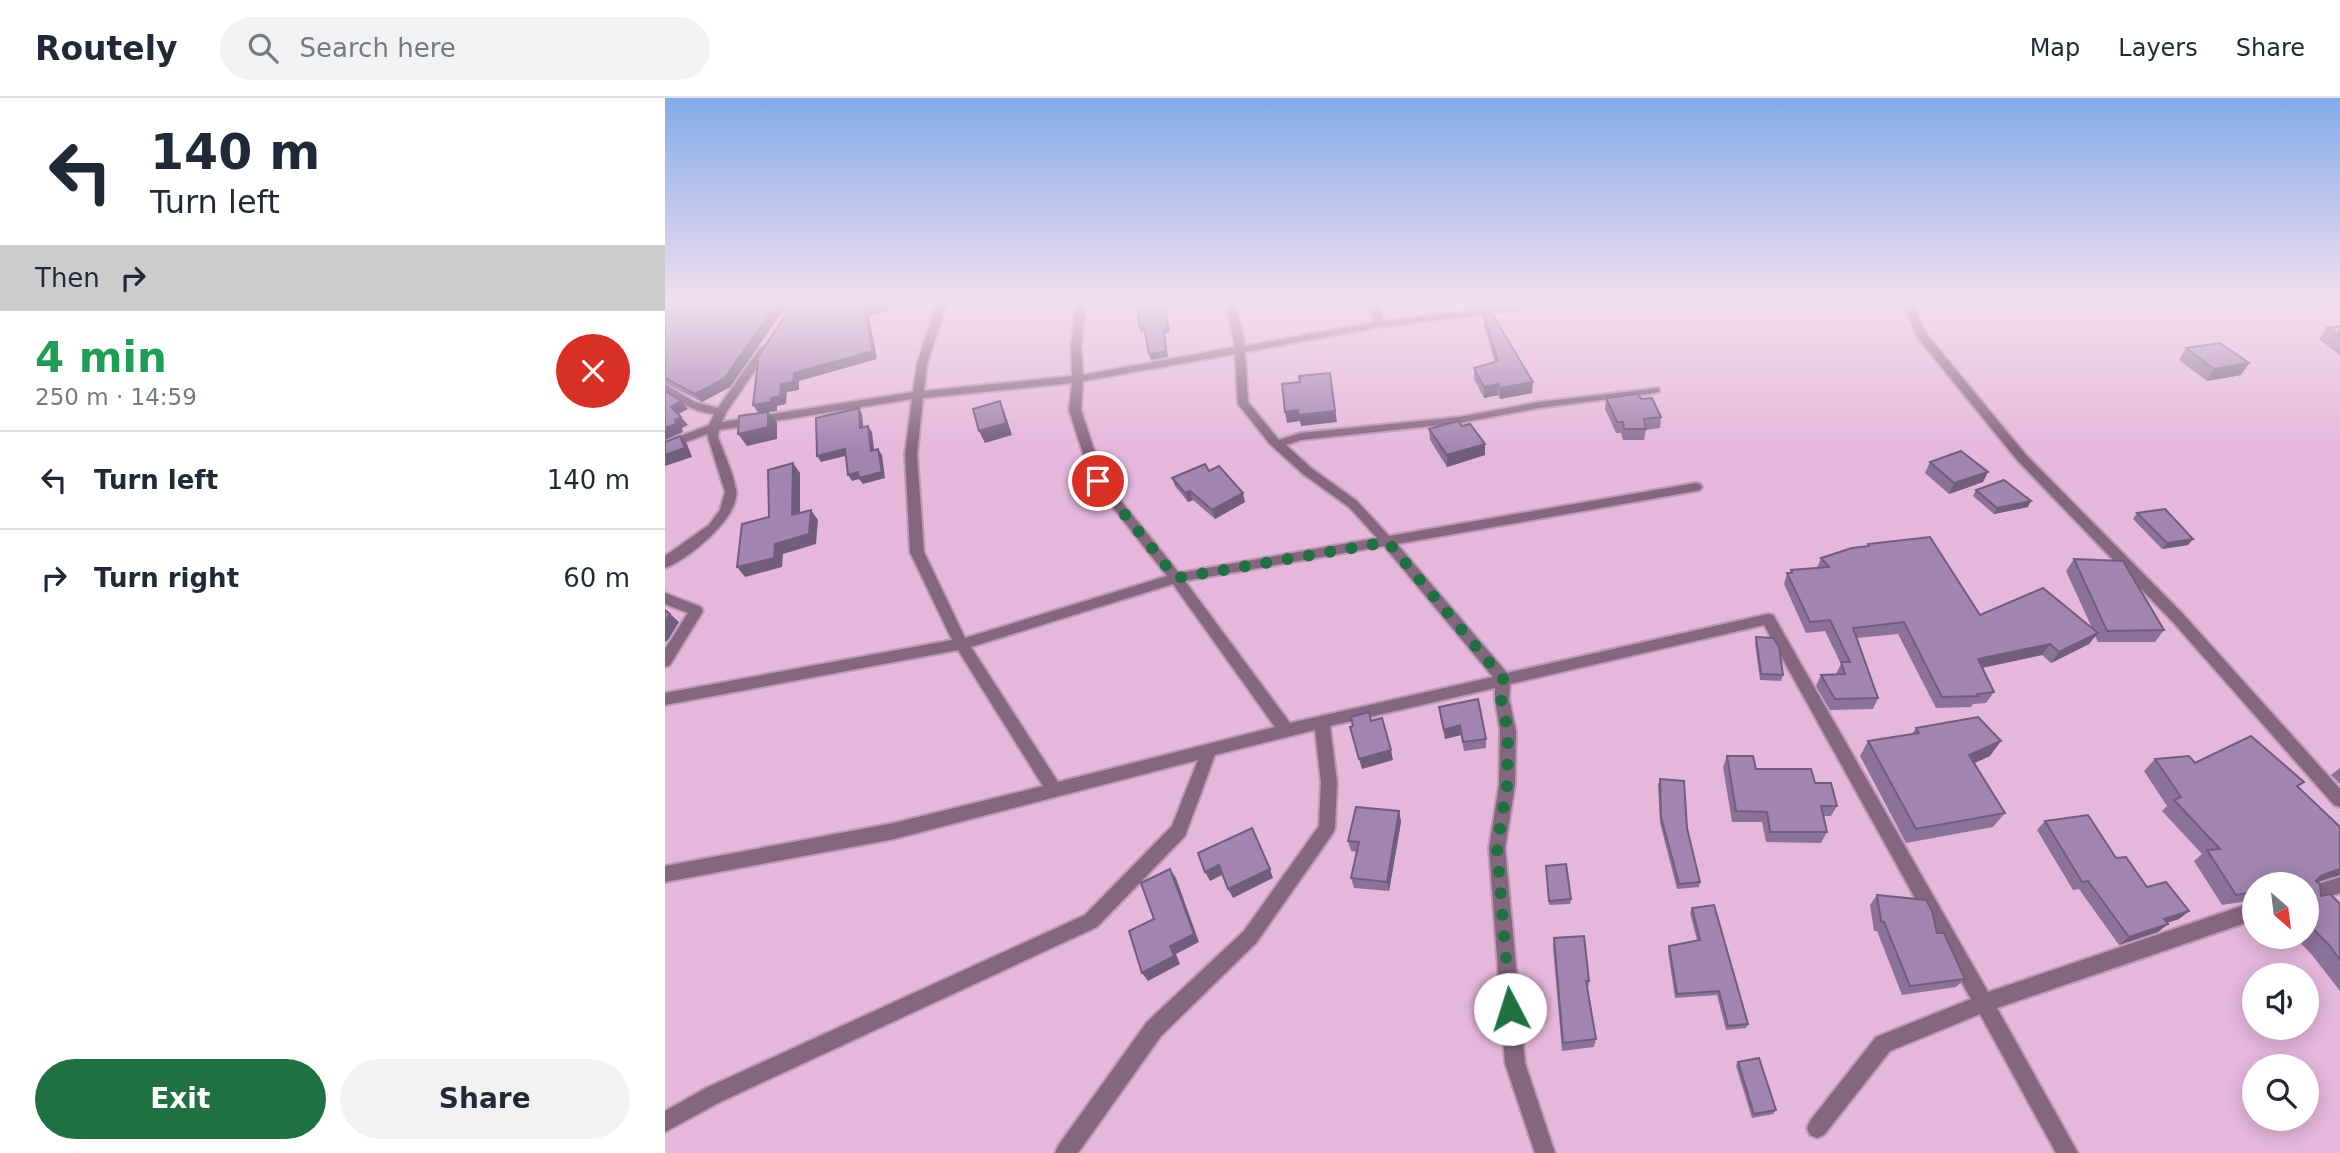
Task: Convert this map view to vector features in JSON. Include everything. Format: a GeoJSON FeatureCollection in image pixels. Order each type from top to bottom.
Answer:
{"type":"FeatureCollection","features":[{"type":"Feature","properties":{"kind":"street"},"geometry":{"type":"LineString","coordinates":[[665,563],[713,528],[730,502],[731,492],[712,437],[714,427],[720,411],[762,352]]}},
{"type":"Feature","properties":{"kind":"street"},"geometry":{"type":"LineString","coordinates":[[926,352],[922,364],[911,454],[917,552],[962,644],[1054,790]]}},
{"type":"Feature","properties":{"kind":"street"},"geometry":{"type":"LineString","coordinates":[[1077,352],[1079,379],[1075,410],[1098,481],[1176,578],[1265,704],[1287,730]]}},
{"type":"Feature","properties":{"kind":"street"},"geometry":{"type":"LineString","coordinates":[[665,446],[714,427],[918,395],[1079,379],[1221,352]]}},
{"type":"Feature","properties":{"kind":"street"},"geometry":{"type":"LineString","coordinates":[[1240,352],[1242,402],[1277,444],[1307,471],[1353,504],[1503,679],[1501,699],[1508,731],[1507,785],[1497,848],[1515,1063],[1545,1153]]}},
{"type":"Feature","properties":{"kind":"street"},"geometry":{"type":"LineString","coordinates":[[1935,352],[2022,458],[2177,617],[2340,800]]}},
{"type":"Feature","properties":{"kind":"street"},"geometry":{"type":"LineString","coordinates":[[665,387],[688,404],[708,412],[720,411]]}},
{"type":"Feature","properties":{"kind":"street"},"geometry":{"type":"LineString","coordinates":[[1277,444],[1300,437],[1459,421],[1539,405],[1655,390]]}},
{"type":"Feature","properties":{"kind":"street"},"geometry":{"type":"LineString","coordinates":[[665,699],[962,644],[1176,578],[1696,487]]}},
{"type":"Feature","properties":{"kind":"street"},"geometry":{"type":"LineString","coordinates":[[665,597],[696,611],[665,661]]}},
{"type":"Feature","properties":{"kind":"street"},"geometry":{"type":"LineString","coordinates":[[665,874],[894,831],[1287,730],[1768,619],[2068,1153]]}},
{"type":"Feature","properties":{"kind":"street"},"geometry":{"type":"LineString","coordinates":[[1065,1153],[1154,1029],[1250,937],[1327,828],[1329,782],[1322,722]]}},
{"type":"Feature","properties":{"kind":"street"},"geometry":{"type":"LineString","coordinates":[[665,1122],[713,1095],[1091,921],[1179,831],[1209,750]]}},
{"type":"Feature","properties":{"kind":"street"},"geometry":{"type":"LineString","coordinates":[[2319,892],[2340,885]]}},
{"type":"Feature","properties":{"kind":"street"},"geometry":{"type":"LineString","coordinates":[[1817,1128],[1884,1044],[1984,1003],[2242,915]]}},
{"type":"Feature","properties":{"kind":"building"},"geometry":{"type":"Polygon","coordinates":[[[665,352],[743,352],[724,379],[695,394],[665,378],[665,352]]]}},
{"type":"Feature","properties":{"kind":"building"},"geometry":{"type":"Polygon","coordinates":[[[761,352],[868,352],[794,373],[793,382],[781,384],[780,396],[771,398],[771,402],[753,405],[758,361],[753,364],[761,352]]]}},
{"type":"Feature","properties":{"kind":"building"},"geometry":{"type":"Polygon","coordinates":[[[1495,352],[1515,352],[1533,382],[1500,388],[1498,384],[1484,387],[1474,368],[1498,361],[1495,352]]]}},
{"type":"Feature","properties":{"kind":"building"},"geometry":{"type":"Polygon","coordinates":[[[2192,352],[2233,352],[2249,363],[2214,369],[2192,352]]]}},
{"type":"Feature","properties":{"kind":"building"},"geometry":{"type":"Polygon","coordinates":[[[1330,373],[1335,411],[1299,415],[1298,410],[1285,412],[1282,384],[1300,382],[1299,376],[1330,373]]]}},
{"type":"Feature","properties":{"kind":"building"},"geometry":{"type":"Polygon","coordinates":[[[665,391],[681,401],[671,407],[681,417],[675,420],[676,424],[665,428],[665,391]]]}},
{"type":"Feature","properties":{"kind":"building"},"geometry":{"type":"Polygon","coordinates":[[[1638,394],[1641,399],[1652,398],[1661,417],[1644,419],[1646,429],[1624,429],[1623,422],[1617,422],[1606,398],[1638,394]]]}},
{"type":"Feature","properties":{"kind":"building"},"geometry":{"type":"Polygon","coordinates":[[[1000,401],[1006,423],[979,431],[973,409],[1000,401]]]}},
{"type":"Feature","properties":{"kind":"building"},"geometry":{"type":"Polygon","coordinates":[[[859,408],[860,428],[868,426],[871,451],[878,449],[882,472],[859,478],[858,472],[848,475],[845,449],[817,456],[816,418],[859,408]]]}},
{"type":"Feature","properties":{"kind":"building"},"geometry":{"type":"Polygon","coordinates":[[[768,412],[768,427],[738,434],[739,416],[768,412]]]}},
{"type":"Feature","properties":{"kind":"building"},"geometry":{"type":"Polygon","coordinates":[[[1458,421],[1462,426],[1470,424],[1485,444],[1447,455],[1429,429],[1458,421]]]}},
{"type":"Feature","properties":{"kind":"building"},"geometry":{"type":"Polygon","coordinates":[[[680,436],[685,448],[665,455],[665,442],[680,436]]]}},
{"type":"Feature","properties":{"kind":"building"},"geometry":{"type":"Polygon","coordinates":[[[1961,451],[1988,472],[1954,483],[1930,462],[1961,451]]]}},
{"type":"Feature","properties":{"kind":"building"},"geometry":{"type":"Polygon","coordinates":[[[793,463],[792,515],[811,510],[809,534],[775,544],[774,558],[737,567],[742,524],[769,517],[768,470],[793,463]]]}},
{"type":"Feature","properties":{"kind":"building"},"geometry":{"type":"Polygon","coordinates":[[[1205,464],[1209,471],[1219,466],[1243,493],[1212,510],[1190,491],[1185,493],[1172,478],[1205,464]]]}},
{"type":"Feature","properties":{"kind":"building"},"geometry":{"type":"Polygon","coordinates":[[[2004,480],[2031,501],[1997,508],[1976,490],[2004,480]]]}},
{"type":"Feature","properties":{"kind":"building"},"geometry":{"type":"Polygon","coordinates":[[[2165,509],[2193,539],[2167,543],[2137,513],[2165,509]]]}},
{"type":"Feature","properties":{"kind":"building"},"geometry":{"type":"Polygon","coordinates":[[[1930,537],[1980,615],[2043,588],[2098,633],[2059,652],[2050,644],[1978,659],[1994,692],[1977,694],[1978,696],[1942,697],[1904,622],[1853,628],[1878,698],[1835,699],[1821,675],[1845,674],[1841,662],[1850,662],[1830,620],[1810,622],[1787,573],[1792,573],[1791,570],[1829,567],[1821,558],[1852,548],[1930,537]]]}},
{"type":"Feature","properties":{"kind":"building"},"geometry":{"type":"Polygon","coordinates":[[[2074,559],[2123,561],[2164,630],[2107,631],[2074,559]]]}},
{"type":"Feature","properties":{"kind":"building"},"geometry":{"type":"Polygon","coordinates":[[[1756,637],[1773,638],[1779,647],[1783,675],[1761,674],[1756,637]]]}},
{"type":"Feature","properties":{"kind":"building"},"geometry":{"type":"Polygon","coordinates":[[[1478,699],[1486,739],[1463,742],[1460,725],[1444,730],[1439,707],[1478,699]]]}},
{"type":"Feature","properties":{"kind":"building"},"geometry":{"type":"Polygon","coordinates":[[[1369,712],[1371,721],[1382,718],[1391,750],[1359,759],[1350,727],[1353,726],[1351,717],[1369,712]]]}},
{"type":"Feature","properties":{"kind":"building"},"geometry":{"type":"Polygon","coordinates":[[[1978,717],[2001,741],[1969,755],[2005,813],[1916,829],[1868,741],[1919,733],[1916,728],[1978,717]]]}},
{"type":"Feature","properties":{"kind":"building"},"geometry":{"type":"Polygon","coordinates":[[[2251,736],[2304,782],[2297,786],[2340,827],[2340,869],[2319,878],[2319,872],[2242,872],[2242,894],[2236,895],[2207,850],[2220,849],[2174,800],[2181,797],[2155,759],[2189,756],[2195,763],[2251,736]]]}},
{"type":"Feature","properties":{"kind":"building"},"geometry":{"type":"Polygon","coordinates":[[[1727,756],[1753,756],[1756,769],[1811,769],[1815,783],[1831,783],[1837,806],[1821,806],[1827,832],[1770,832],[1767,812],[1736,811],[1727,756]]]}},
{"type":"Feature","properties":{"kind":"building"},"geometry":{"type":"Polygon","coordinates":[[[1660,779],[1684,781],[1687,828],[1700,882],[1679,884],[1661,817],[1660,779]]]}},
{"type":"Feature","properties":{"kind":"building"},"geometry":{"type":"Polygon","coordinates":[[[1356,807],[1399,811],[1387,882],[1351,878],[1359,842],[1348,841],[1356,807]]]}},
{"type":"Feature","properties":{"kind":"building"},"geometry":{"type":"Polygon","coordinates":[[[2088,815],[2116,858],[2126,857],[2147,887],[2166,882],[2189,911],[2164,919],[2168,924],[2129,937],[2088,881],[2082,882],[2045,821],[2088,815]]]}},
{"type":"Feature","properties":{"kind":"building"},"geometry":{"type":"Polygon","coordinates":[[[1252,828],[1270,869],[1228,889],[1219,865],[1205,872],[1198,853],[1252,828]]]}},
{"type":"Feature","properties":{"kind":"building"},"geometry":{"type":"Polygon","coordinates":[[[1566,864],[1571,899],[1549,901],[1546,866],[1566,864]]]}},
{"type":"Feature","properties":{"kind":"building"},"geometry":{"type":"Polygon","coordinates":[[[1170,869],[1194,934],[1170,946],[1174,956],[1142,973],[1129,931],[1154,919],[1141,883],[1170,869]]]}},
{"type":"Feature","properties":{"kind":"building"},"geometry":{"type":"Polygon","coordinates":[[[2319,883],[2321,896],[2330,894],[2340,904],[2340,960],[2319,935],[2319,883]]]}},
{"type":"Feature","properties":{"kind":"building"},"geometry":{"type":"Polygon","coordinates":[[[1877,895],[1926,900],[1932,911],[1937,933],[1944,933],[1965,979],[1910,986],[1884,922],[1881,921],[1877,895]]]}},
{"type":"Feature","properties":{"kind":"building"},"geometry":{"type":"Polygon","coordinates":[[[1714,905],[1748,1024],[1728,1026],[1719,991],[1677,994],[1669,946],[1700,940],[1692,908],[1714,905]]]}},
{"type":"Feature","properties":{"kind":"building"},"geometry":{"type":"Polygon","coordinates":[[[1584,936],[1589,981],[1586,981],[1596,1039],[1563,1043],[1554,938],[1584,936]]]}},
{"type":"Feature","properties":{"kind":"building"},"geometry":{"type":"Polygon","coordinates":[[[1759,1058],[1776,1110],[1754,1114],[1738,1062],[1759,1058]]]}},
{"type":"Feature","properties":{"kind":"route"},"geometry":{"type":"LineString","coordinates":[[1098,481],[1176,578],[1388,542],[1503,679],[1501,699],[1508,731],[1507,785],[1497,848],[1510,1009]]}}]}
